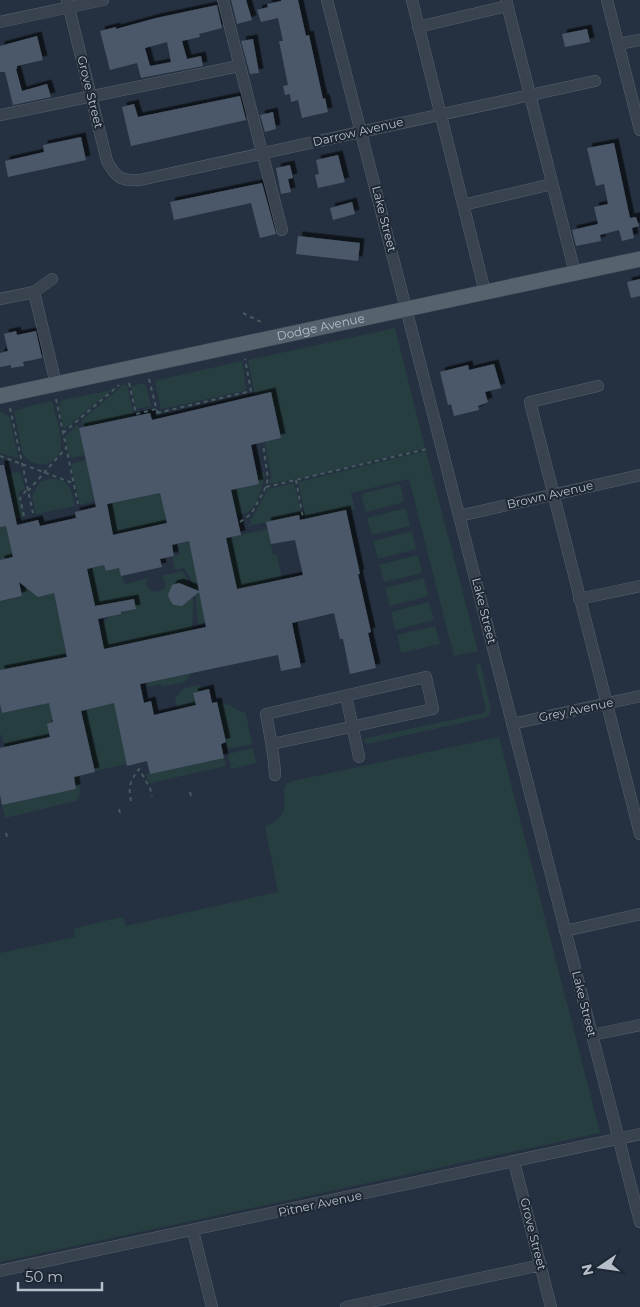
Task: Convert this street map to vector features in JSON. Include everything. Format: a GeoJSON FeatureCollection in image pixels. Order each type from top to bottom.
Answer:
{"type":"FeatureCollection","features":[{"type":"Feature","properties":{"kind":"main road","name":"Dodge Avenue"},"geometry":{"type":"LineString","coordinates":[[0,396],[56,391],[407,309],[640,259]]}},
{"type":"Feature","properties":{"kind":"street"},"geometry":{"type":"LineString","coordinates":[[0,22],[68,4],[103,0]]}},
{"type":"Feature","properties":{"kind":"street"},"geometry":{"type":"LineString","coordinates":[[223,0],[282,230]]}},
{"type":"Feature","properties":{"kind":"street","name":"Lake Street"},"geometry":{"type":"LineString","coordinates":[[327,0],[640,1222]]}},
{"type":"Feature","properties":{"kind":"street"},"geometry":{"type":"LineString","coordinates":[[412,0],[485,292]]}},
{"type":"Feature","properties":{"kind":"street"},"geometry":{"type":"LineString","coordinates":[[607,0],[640,130]]}},
{"type":"Feature","properties":{"kind":"street"},"geometry":{"type":"LineString","coordinates":[[418,27],[507,3],[575,273]]}},
{"type":"Feature","properties":{"kind":"street","name":"Grove Street"},"geometry":{"type":"LineString","coordinates":[[68,4],[107,160],[112,172],[121,179]]}},
{"type":"Feature","properties":{"kind":"street"},"geometry":{"type":"LineString","coordinates":[[618,44],[640,40]]}},
{"type":"Feature","properties":{"kind":"street"},"geometry":{"type":"LineString","coordinates":[[0,115],[239,66]]}},
{"type":"Feature","properties":{"kind":"street","name":"Darrow Avenue"},"geometry":{"type":"LineString","coordinates":[[121,179],[140,180],[595,81]]}},
{"type":"Feature","properties":{"kind":"street"},"geometry":{"type":"LineString","coordinates":[[463,205],[552,184]]}},
{"type":"Feature","properties":{"kind":"street"},"geometry":{"type":"LineString","coordinates":[[0,299],[34,292],[52,279]]}},
{"type":"Feature","properties":{"kind":"street"},"geometry":{"type":"LineString","coordinates":[[34,292],[56,391]]}},
{"type":"Feature","properties":{"kind":"street"},"geometry":{"type":"LineString","coordinates":[[598,386],[530,402],[606,703],[637,808],[640,834]]}},
{"type":"Feature","properties":{"kind":"street","name":"Brown Avenue"},"geometry":{"type":"LineString","coordinates":[[460,516],[640,475]]}},
{"type":"Feature","properties":{"kind":"street"},"geometry":{"type":"LineString","coordinates":[[580,599],[640,586]]}},
{"type":"Feature","properties":{"kind":"street"},"geometry":{"type":"LineString","coordinates":[[272,744],[433,709],[426,677],[266,714],[272,744],[275,775]]}},
{"type":"Feature","properties":{"kind":"street"},"geometry":{"type":"LineString","coordinates":[[346,696],[359,757]]}},
{"type":"Feature","properties":{"kind":"street","name":"Grey Avenue"},"geometry":{"type":"LineString","coordinates":[[512,724],[640,696]]}},
{"type":"Feature","properties":{"kind":"street"},"geometry":{"type":"LineString","coordinates":[[566,930],[640,914]]}},
{"type":"Feature","properties":{"kind":"street"},"geometry":{"type":"LineString","coordinates":[[592,1035],[640,1025]]}},
{"type":"Feature","properties":{"kind":"street","name":"Pitner Avenue"},"geometry":{"type":"LineString","coordinates":[[0,1272],[640,1134]]}},
{"type":"Feature","properties":{"kind":"street","name":"Grove Street"},"geometry":{"type":"LineString","coordinates":[[514,1162],[551,1307]]}},
{"type":"Feature","properties":{"kind":"street"},"geometry":{"type":"LineString","coordinates":[[192,1231],[212,1307]]}},
{"type":"Feature","properties":{"kind":"street"},"geometry":{"type":"LineString","coordinates":[[346,1307],[540,1265]]}},
{"type":"Feature","properties":{"kind":"path"},"geometry":{"type":"LineString","coordinates":[[243,313],[263,323]]}},
{"type":"Feature","properties":{"kind":"path"},"geometry":{"type":"LineString","coordinates":[[129,383],[136,414],[157,412],[251,391],[245,358]]}},
{"type":"Feature","properties":{"kind":"path"},"geometry":{"type":"LineString","coordinates":[[149,379],[157,412]]}},
{"type":"Feature","properties":{"kind":"path"},"geometry":{"type":"LineString","coordinates":[[63,433],[120,385]]}},
{"type":"Feature","properties":{"kind":"path"},"geometry":{"type":"LineString","coordinates":[[56,391],[78,504]]}},
{"type":"Feature","properties":{"kind":"path"},"geometry":{"type":"LineString","coordinates":[[10,408],[33,513]]}},
{"type":"Feature","properties":{"kind":"path"},"geometry":{"type":"LineString","coordinates":[[240,522],[251,514],[266,487],[268,479],[263,444]]}},
{"type":"Feature","properties":{"kind":"path"},"geometry":{"type":"LineString","coordinates":[[24,516],[20,498],[66,447]]}},
{"type":"Feature","properties":{"kind":"path"},"geometry":{"type":"LineString","coordinates":[[266,487],[427,449]]}},
{"type":"Feature","properties":{"kind":"path"},"geometry":{"type":"LineString","coordinates":[[0,456],[74,483]]}},
{"type":"Feature","properties":{"kind":"path"},"geometry":{"type":"LineString","coordinates":[[296,480],[304,518]]}},
{"type":"Feature","properties":{"kind":"path"},"geometry":{"type":"LineString","coordinates":[[131,801],[131,779],[139,769],[150,788],[152,796]]}},
{"type":"Feature","properties":{"kind":"path"},"geometry":{"type":"LineString","coordinates":[[190,792],[191,796]]}},
{"type":"Feature","properties":{"kind":"path"},"geometry":{"type":"LineString","coordinates":[[119,809],[120,813]]}},
{"type":"Feature","properties":{"kind":"path"},"geometry":{"type":"LineString","coordinates":[[6,833],[7,837]]}},
{"type":"Feature","properties":{"kind":"green space"},"geometry":{"type":"Polygon","coordinates":[[[395,328],[425,448],[317,475],[269,484],[271,476],[265,442],[281,438],[271,393],[255,396],[248,360],[395,328]]]}},
{"type":"Feature","properties":{"kind":"green space"},"geometry":{"type":"Polygon","coordinates":[[[242,361],[246,388],[244,391],[161,409],[155,382],[158,380],[242,361]]]}},
{"type":"Feature","properties":{"kind":"green space"},"geometry":{"type":"Polygon","coordinates":[[[142,383],[146,386],[151,406],[136,409],[131,387],[142,383]]]}},
{"type":"Feature","properties":{"kind":"green space"},"geometry":{"type":"Polygon","coordinates":[[[123,385],[127,385],[134,416],[83,427],[82,420],[123,385]]]}},
{"type":"Feature","properties":{"kind":"green space"},"geometry":{"type":"Polygon","coordinates":[[[112,390],[64,429],[59,407],[62,400],[112,390]]]}},
{"type":"Feature","properties":{"kind":"green space"},"geometry":{"type":"Polygon","coordinates":[[[52,401],[60,433],[61,448],[54,460],[45,464],[35,463],[23,455],[14,411],[52,401]]]}},
{"type":"Feature","properties":{"kind":"green space"},"geometry":{"type":"Polygon","coordinates":[[[0,412],[3,412],[10,418],[18,458],[0,453],[0,412]]]}},
{"type":"Feature","properties":{"kind":"green space"},"geometry":{"type":"Polygon","coordinates":[[[78,424],[85,455],[72,458],[69,456],[65,436],[78,424]]]}},
{"type":"Feature","properties":{"kind":"green space"},"geometry":{"type":"Polygon","coordinates":[[[426,451],[478,651],[454,656],[409,479],[351,493],[355,509],[306,519],[298,482],[426,451]]]}},
{"type":"Feature","properties":{"kind":"green space"},"geometry":{"type":"Polygon","coordinates":[[[86,460],[94,501],[80,505],[71,466],[73,463],[86,460]]]}},
{"type":"Feature","properties":{"kind":"green space"},"geometry":{"type":"Polygon","coordinates":[[[17,472],[21,474],[25,489],[18,493],[23,517],[15,519],[6,475],[17,472]]]}},
{"type":"Feature","properties":{"kind":"green space"},"geometry":{"type":"Polygon","coordinates":[[[265,472],[255,505],[247,513],[236,515],[231,490],[259,484],[257,475],[265,472]]]}},
{"type":"Feature","properties":{"kind":"green space"},"geometry":{"type":"Polygon","coordinates":[[[49,479],[61,480],[68,486],[71,490],[75,506],[36,514],[32,496],[40,482],[49,479]]]}},
{"type":"Feature","properties":{"kind":"green space"},"geometry":{"type":"Polygon","coordinates":[[[294,483],[302,515],[246,526],[251,523],[268,489],[294,483]]]}},
{"type":"Feature","properties":{"kind":"green space"},"geometry":{"type":"Polygon","coordinates":[[[400,484],[404,502],[366,512],[361,494],[400,484]]]}},
{"type":"Feature","properties":{"kind":"green space"},"geometry":{"type":"Polygon","coordinates":[[[160,493],[167,523],[113,535],[107,504],[160,493]]]}},
{"type":"Feature","properties":{"kind":"green space"},"geometry":{"type":"Polygon","coordinates":[[[406,508],[410,526],[372,535],[367,518],[406,508]]]}},
{"type":"Feature","properties":{"kind":"green space"},"geometry":{"type":"Polygon","coordinates":[[[6,526],[13,557],[0,560],[0,527],[6,526]]]}},
{"type":"Feature","properties":{"kind":"green space"},"geometry":{"type":"Polygon","coordinates":[[[268,529],[273,555],[277,554],[282,579],[237,589],[226,538],[268,529]]]}},
{"type":"Feature","properties":{"kind":"green space"},"geometry":{"type":"Polygon","coordinates":[[[412,531],[416,549],[378,559],[373,541],[412,531]]]}},
{"type":"Feature","properties":{"kind":"green space"},"geometry":{"type":"Polygon","coordinates":[[[189,541],[205,622],[198,624],[195,595],[191,582],[184,568],[175,570],[173,561],[174,556],[180,554],[177,544],[189,541]]]}},
{"type":"Feature","properties":{"kind":"green space"},"geometry":{"type":"Polygon","coordinates":[[[418,555],[422,573],[384,582],[379,565],[418,555]]]}},
{"type":"Feature","properties":{"kind":"green space"},"geometry":{"type":"Polygon","coordinates":[[[104,565],[106,571],[119,568],[125,584],[149,578],[146,583],[147,586],[155,591],[164,589],[165,582],[161,576],[182,571],[192,593],[192,631],[104,649],[99,626],[109,617],[136,608],[134,599],[95,606],[87,569],[104,565]]]}},
{"type":"Feature","properties":{"kind":"green space"},"geometry":{"type":"Polygon","coordinates":[[[424,578],[428,596],[390,606],[385,588],[424,578]]]}},
{"type":"Feature","properties":{"kind":"green space"},"geometry":{"type":"Polygon","coordinates":[[[34,586],[53,591],[68,661],[0,670],[0,601],[22,597],[20,589],[34,586]]]}},
{"type":"Feature","properties":{"kind":"green space"},"geometry":{"type":"Polygon","coordinates":[[[429,602],[434,620],[395,630],[391,612],[429,602]]]}},
{"type":"Feature","properties":{"kind":"green space"},"geometry":{"type":"Polygon","coordinates":[[[435,626],[440,644],[401,653],[397,635],[435,626]]]}},
{"type":"Feature","properties":{"kind":"green space"},"geometry":{"type":"Polygon","coordinates":[[[480,662],[491,710],[489,715],[484,718],[367,744],[363,739],[483,713],[486,710],[476,667],[480,662]]]}},
{"type":"Feature","properties":{"kind":"green space"},"geometry":{"type":"Polygon","coordinates":[[[196,667],[185,682],[162,687],[161,684],[148,687],[147,682],[196,667]]]}},
{"type":"Feature","properties":{"kind":"green space"},"geometry":{"type":"Polygon","coordinates":[[[200,685],[202,691],[193,693],[196,705],[177,710],[175,698],[184,688],[200,685]]]}},
{"type":"Feature","properties":{"kind":"green space"},"geometry":{"type":"Polygon","coordinates":[[[47,696],[54,722],[47,724],[50,737],[5,747],[2,735],[0,735],[0,706],[2,713],[43,705],[47,696]]]}},
{"type":"Feature","properties":{"kind":"green space"},"geometry":{"type":"Polygon","coordinates":[[[114,703],[127,764],[94,771],[81,711],[114,703]]]}},
{"type":"Feature","properties":{"kind":"green space"},"geometry":{"type":"Polygon","coordinates":[[[222,703],[246,714],[252,744],[227,749],[217,704],[222,703]]]}},
{"type":"Feature","properties":{"kind":"green space"},"geometry":{"type":"Polygon","coordinates":[[[499,737],[600,1133],[0,1262],[0,953],[75,937],[74,930],[76,928],[121,917],[124,919],[126,926],[278,892],[265,826],[277,820],[284,810],[285,786],[297,780],[499,737]]]}},
{"type":"Feature","properties":{"kind":"green space"},"geometry":{"type":"Polygon","coordinates":[[[253,748],[256,763],[231,769],[228,754],[253,748]]]}},
{"type":"Feature","properties":{"kind":"green space"},"geometry":{"type":"Polygon","coordinates":[[[224,758],[226,766],[151,783],[148,781],[146,774],[224,758]]]}},
{"type":"Feature","properties":{"kind":"green space"},"geometry":{"type":"Polygon","coordinates":[[[78,776],[80,792],[76,801],[5,818],[2,805],[76,789],[74,777],[78,776]]]}},
{"type":"Feature","properties":{"kind":"building"},"geometry":{"type":"Polygon","coordinates":[[[231,0],[246,0],[252,20],[237,24],[231,0]]]}},
{"type":"Feature","properties":{"kind":"building"},"geometry":{"type":"Polygon","coordinates":[[[281,0],[298,0],[306,36],[309,35],[323,99],[325,98],[328,112],[302,118],[298,100],[291,102],[290,94],[285,95],[283,86],[288,85],[279,41],[283,41],[278,18],[261,22],[257,10],[268,7],[267,4],[281,0]]]}},
{"type":"Feature","properties":{"kind":"building"},"geometry":{"type":"Polygon","coordinates":[[[217,5],[222,28],[199,34],[200,37],[182,41],[187,59],[201,56],[203,66],[141,78],[137,63],[110,70],[100,31],[116,27],[116,29],[217,5]],[[167,42],[145,48],[150,66],[171,62],[167,42]]]}},
{"type":"Feature","properties":{"kind":"building"},"geometry":{"type":"Polygon","coordinates":[[[587,29],[590,42],[565,47],[562,34],[587,29]]]}},
{"type":"Feature","properties":{"kind":"building"},"geometry":{"type":"Polygon","coordinates":[[[37,36],[43,60],[17,66],[16,69],[22,91],[47,84],[51,97],[13,105],[5,72],[0,72],[0,46],[37,36]]]}},
{"type":"Feature","properties":{"kind":"building"},"geometry":{"type":"Polygon","coordinates":[[[253,39],[259,73],[250,74],[241,41],[253,39]]]}},
{"type":"Feature","properties":{"kind":"building"},"geometry":{"type":"Polygon","coordinates":[[[240,96],[246,120],[131,146],[122,107],[134,104],[138,117],[240,96]]]}},
{"type":"Feature","properties":{"kind":"building"},"geometry":{"type":"Polygon","coordinates":[[[273,112],[276,129],[265,132],[260,115],[273,112]]]}},
{"type":"Feature","properties":{"kind":"building"},"geometry":{"type":"Polygon","coordinates":[[[81,137],[86,160],[8,177],[5,161],[44,152],[43,145],[81,137]]]}},
{"type":"Feature","properties":{"kind":"building"},"geometry":{"type":"Polygon","coordinates":[[[614,143],[630,218],[636,217],[639,226],[632,228],[634,238],[622,241],[619,230],[600,235],[601,241],[576,246],[572,230],[598,224],[594,207],[608,204],[604,184],[596,186],[587,148],[614,143]]]}},
{"type":"Feature","properties":{"kind":"building"},"geometry":{"type":"Polygon","coordinates":[[[338,155],[345,182],[318,188],[315,175],[319,174],[316,160],[338,155]]]}},
{"type":"Feature","properties":{"kind":"building"},"geometry":{"type":"Polygon","coordinates":[[[290,165],[293,178],[288,179],[291,192],[281,194],[276,168],[290,165]]]}},
{"type":"Feature","properties":{"kind":"building"},"geometry":{"type":"Polygon","coordinates":[[[262,183],[276,234],[260,238],[251,203],[174,220],[170,202],[262,183]]]}},
{"type":"Feature","properties":{"kind":"building"},"geometry":{"type":"Polygon","coordinates":[[[352,202],[355,214],[333,220],[330,208],[352,202]]]}},
{"type":"Feature","properties":{"kind":"building"},"geometry":{"type":"Polygon","coordinates":[[[298,236],[360,243],[358,261],[296,254],[298,236]]]}},
{"type":"Feature","properties":{"kind":"building"},"geometry":{"type":"Polygon","coordinates":[[[640,279],[640,296],[631,298],[627,282],[640,279]]]}},
{"type":"Feature","properties":{"kind":"building"},"geometry":{"type":"Polygon","coordinates":[[[16,331],[17,335],[36,331],[42,358],[23,362],[24,366],[11,368],[11,365],[0,367],[0,353],[8,351],[4,334],[16,331]]]}},
{"type":"Feature","properties":{"kind":"building"},"geometry":{"type":"Polygon","coordinates":[[[494,364],[501,388],[485,392],[488,402],[478,406],[479,410],[454,416],[451,404],[448,405],[440,372],[468,365],[469,370],[494,364]]]}},
{"type":"Feature","properties":{"kind":"building"},"geometry":{"type":"Polygon","coordinates":[[[271,392],[281,438],[251,445],[259,484],[231,490],[241,535],[226,538],[237,589],[303,575],[295,540],[271,544],[266,522],[299,515],[300,520],[346,510],[360,574],[358,574],[371,632],[368,633],[376,668],[350,674],[343,639],[340,639],[334,613],[292,623],[301,667],[281,671],[278,655],[140,684],[144,703],[151,701],[154,715],[196,705],[193,693],[209,689],[212,703],[217,702],[226,742],[221,744],[224,758],[150,774],[147,761],[127,766],[114,703],[81,711],[95,772],[74,777],[76,789],[2,805],[0,795],[0,748],[50,737],[47,724],[53,722],[49,703],[2,713],[0,704],[0,670],[67,657],[54,593],[38,597],[19,582],[22,596],[0,601],[0,560],[13,557],[6,526],[0,527],[0,465],[4,465],[17,525],[38,520],[40,526],[76,518],[75,512],[96,507],[79,428],[150,413],[152,420],[271,392]],[[160,493],[107,504],[113,535],[167,523],[160,493]],[[189,541],[172,545],[174,556],[160,559],[162,567],[121,576],[119,568],[106,571],[104,565],[87,569],[95,606],[134,599],[136,609],[98,619],[104,649],[206,627],[199,592],[182,606],[174,605],[168,595],[172,585],[179,583],[199,591],[189,541]]]}}]}
